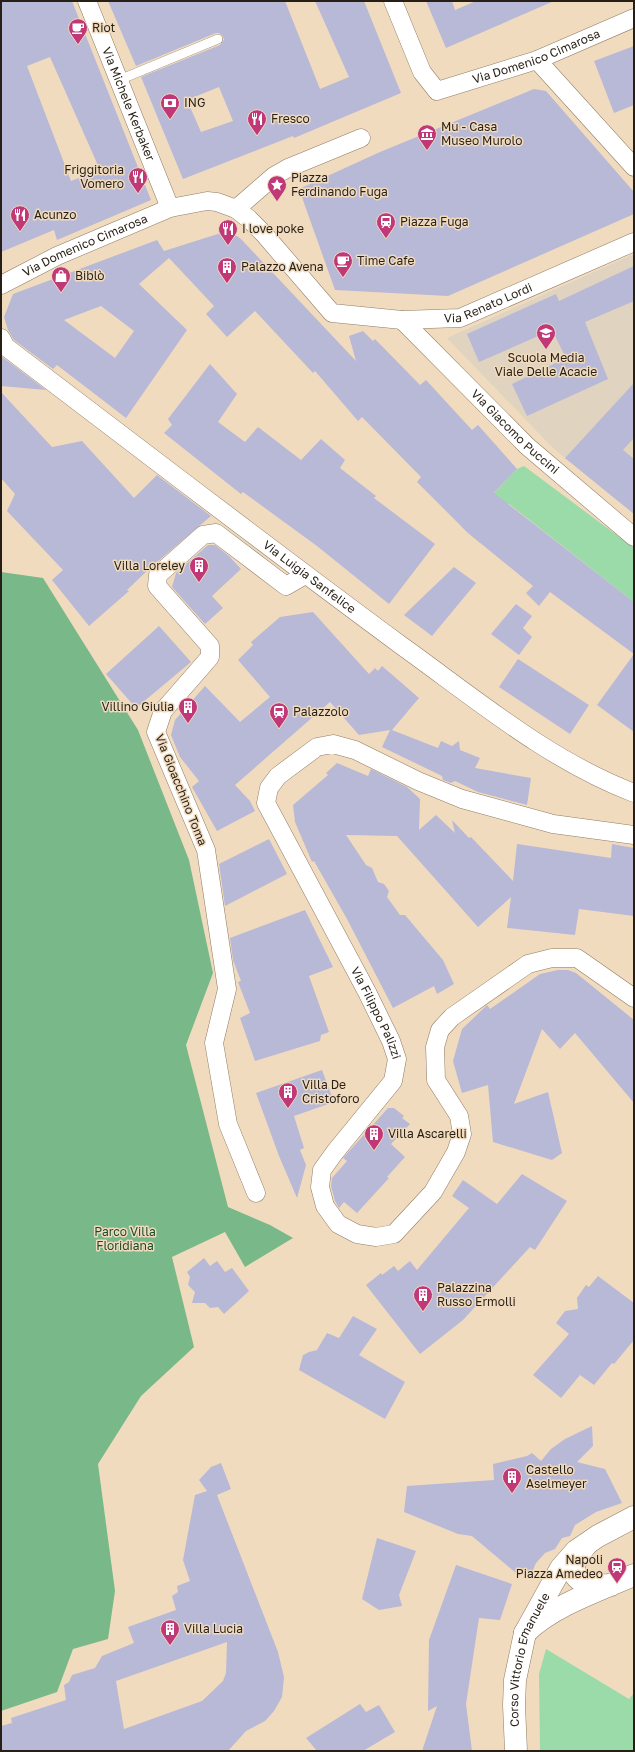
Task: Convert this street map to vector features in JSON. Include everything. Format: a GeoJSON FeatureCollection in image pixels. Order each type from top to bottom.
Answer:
{"type":"FeatureCollection","features":[{"type":"Feature","properties":{"kind":"main road","name":"Corso Vittorio Emanuele"},"geometry":{"type":"LineString","coordinates":[[516,1751],[514,1705],[515,1680],[525,1633],[561,1568],[576,1551],[590,1540],[634,1518]]}},
{"type":"Feature","properties":{"kind":"main road"},"geometry":{"type":"LineString","coordinates":[[590,1540],[577,1557],[574,1572],[576,1576],[587,1583],[601,1586],[611,1585]]}},
{"type":"Feature","properties":{"kind":"main road"},"geometry":{"type":"LineString","coordinates":[[525,1633],[542,1618],[634,1575]]}},
{"type":"Feature","properties":{"kind":"street","name":"Via Michele Kerbaker"},"geometry":{"type":"LineString","coordinates":[[87,1],[170,208]]}},
{"type":"Feature","properties":{"kind":"street","name":"Via Domenico Cimarosa"},"geometry":{"type":"LineString","coordinates":[[393,1],[422,72],[437,91],[537,60],[634,18]]}},
{"type":"Feature","properties":{"kind":"street"},"geometry":{"type":"LineString","coordinates":[[537,60],[634,168]]}},
{"type":"Feature","properties":{"kind":"street"},"geometry":{"type":"LineString","coordinates":[[170,208],[207,201],[217,202],[236,209],[274,176],[288,168],[340,146],[362,141]]}},
{"type":"Feature","properties":{"kind":"street","name":"Via Domenico Cimarosa"},"geometry":{"type":"LineString","coordinates":[[1,285],[57,256],[170,208]]}},
{"type":"Feature","properties":{"kind":"street","name":"Via Renato Lordi"},"geometry":{"type":"LineString","coordinates":[[236,209],[264,234],[332,313],[402,320],[460,318],[634,242]]}},
{"type":"Feature","properties":{"kind":"street","name":"Via Giacomo Puccini"},"geometry":{"type":"LineString","coordinates":[[402,320],[527,446],[634,537]]}},
{"type":"Feature","properties":{"kind":"street","name":"Via Luigia Sanfelice"},"geometry":{"type":"LineString","coordinates":[[1,338],[6,347],[305,575],[530,739],[603,781],[634,793]]}},
{"type":"Feature","properties":{"kind":"street","name":"Via Gioacchino Toma"},"geometry":{"type":"LineString","coordinates":[[256,1193],[228,1124],[214,1043],[227,989],[206,850],[156,732],[163,711],[210,657],[210,646],[157,586],[158,575],[203,535],[216,533],[286,586],[305,575]]}},
{"type":"Feature","properties":{"kind":"street","name":"Via Filippo Palizzi"},"geometry":{"type":"LineString","coordinates":[[634,835],[553,824],[462,799],[418,781],[355,750],[333,744],[317,747],[278,776],[269,788],[266,803],[367,992],[391,1041],[397,1059],[393,1081],[322,1170],[320,1187],[325,1206],[338,1224],[357,1234],[376,1236],[394,1234],[433,1192],[456,1152],[462,1134],[460,1116],[436,1080],[435,1047],[440,1030],[452,1017],[528,964],[552,958],[577,958],[634,998]]}},
{"type":"Feature","properties":{"kind":"lane"},"geometry":{"type":"LineString","coordinates":[[119,80],[218,39]]}},
{"type":"Feature","properties":{"kind":"shaded area","name":"Scuola Media Viale Delle Acacie"},"geometry":{"type":"Polygon","coordinates":[[[634,254],[634,514],[553,448],[447,338],[634,254]]]}},
{"type":"Feature","properties":{"kind":"green space"},"geometry":{"type":"Polygon","coordinates":[[[524,466],[634,548],[634,602],[509,504],[480,543],[462,527],[517,469],[524,466]]]}},
{"type":"Feature","properties":{"kind":"green space","name":"Parco Villa Floridiana"},"geometry":{"type":"Polygon","coordinates":[[[1,572],[43,578],[138,730],[189,860],[213,973],[186,1045],[228,1207],[270,1225],[293,1238],[245,1267],[225,1232],[172,1257],[194,1347],[141,1396],[98,1464],[115,1591],[108,1639],[73,1649],[57,1692],[1,1711],[1,572]]]}},
{"type":"Feature","properties":{"kind":"green space"},"geometry":{"type":"Polygon","coordinates":[[[546,1649],[629,1699],[634,1693],[634,1751],[540,1751],[539,1674],[546,1649]]]}},
{"type":"Feature","properties":{"kind":"building"},"geometry":{"type":"Polygon","coordinates":[[[1,1],[72,1],[151,200],[57,240],[54,230],[1,252],[1,1]],[[50,57],[27,66],[71,181],[100,170],[50,57]]]}},
{"type":"Feature","properties":{"kind":"building"},"geometry":{"type":"Polygon","coordinates":[[[108,1],[285,1],[320,89],[349,77],[315,1],[364,1],[401,93],[294,138],[293,136],[183,179],[141,77],[220,45],[224,40],[223,36],[216,33],[136,66],[108,1]],[[219,87],[187,100],[201,132],[233,121],[219,87]]]}},
{"type":"Feature","properties":{"kind":"building"},"geometry":{"type":"Polygon","coordinates":[[[426,1],[452,1],[455,10],[476,1],[554,1],[446,48],[426,1]]]}},
{"type":"Feature","properties":{"kind":"building"},"geometry":{"type":"Polygon","coordinates":[[[634,46],[634,105],[614,113],[594,61],[634,46]]]}},
{"type":"Feature","properties":{"kind":"building"},"geometry":{"type":"Polygon","coordinates":[[[534,89],[546,91],[634,192],[634,214],[448,296],[335,290],[299,189],[380,152],[534,89]]]}},
{"type":"Feature","properties":{"kind":"building"},"geometry":{"type":"Polygon","coordinates":[[[221,233],[237,236],[356,361],[349,336],[363,331],[373,341],[375,339],[420,385],[426,380],[472,430],[478,425],[517,469],[494,493],[634,602],[634,654],[550,592],[539,606],[526,593],[533,586],[468,533],[417,482],[421,477],[362,417],[358,421],[315,371],[313,373],[255,311],[227,337],[206,314],[214,306],[169,258],[139,284],[187,330],[126,418],[57,365],[53,369],[14,340],[8,330],[4,317],[13,294],[157,240],[164,251],[221,233]],[[101,306],[64,320],[115,358],[134,331],[101,306]]]}},
{"type":"Feature","properties":{"kind":"building"},"geometry":{"type":"Polygon","coordinates":[[[634,266],[634,301],[585,322],[608,379],[527,416],[512,384],[566,358],[552,330],[479,362],[467,334],[556,294],[559,301],[634,266]]]}},
{"type":"Feature","properties":{"kind":"building"},"geometry":{"type":"Polygon","coordinates":[[[1,356],[46,390],[1,386],[1,356]]]}},
{"type":"Feature","properties":{"kind":"building"},"geometry":{"type":"Polygon","coordinates":[[[210,364],[237,394],[218,422],[245,442],[258,427],[301,460],[321,439],[345,460],[340,468],[376,496],[374,498],[435,544],[389,604],[317,546],[243,492],[241,494],[164,433],[172,425],[168,419],[210,364]]]}},
{"type":"Feature","properties":{"kind":"building"},"geometry":{"type":"Polygon","coordinates":[[[634,383],[634,438],[623,450],[634,459],[634,514],[565,458],[634,383]]]}},
{"type":"Feature","properties":{"kind":"building"},"geometry":{"type":"Polygon","coordinates":[[[1,392],[52,447],[82,441],[134,498],[157,475],[211,516],[151,567],[127,590],[129,591],[89,626],[52,580],[63,570],[7,511],[15,494],[1,478],[1,392]]]}},
{"type":"Feature","properties":{"kind":"building","name":"Villa Loreley"},"geometry":{"type":"Polygon","coordinates":[[[208,545],[215,545],[229,556],[241,569],[212,596],[223,608],[205,624],[172,587],[176,573],[208,545]]]}},
{"type":"Feature","properties":{"kind":"building"},"geometry":{"type":"Polygon","coordinates":[[[454,567],[476,583],[432,636],[404,615],[454,567]]]}},
{"type":"Feature","properties":{"kind":"building"},"geometry":{"type":"Polygon","coordinates":[[[516,604],[532,616],[523,628],[532,637],[519,655],[491,634],[516,604]]]}},
{"type":"Feature","properties":{"kind":"building"},"geometry":{"type":"Polygon","coordinates":[[[313,612],[369,674],[375,668],[378,671],[382,666],[419,698],[392,730],[438,748],[441,741],[452,746],[459,741],[460,750],[480,758],[475,768],[531,778],[527,805],[478,792],[455,781],[451,783],[443,780],[442,776],[382,747],[390,730],[359,735],[330,702],[235,785],[250,801],[255,811],[217,831],[192,787],[199,781],[180,757],[171,735],[175,720],[205,686],[240,722],[270,697],[238,660],[253,645],[251,642],[280,617],[313,612]]]}},
{"type":"Feature","properties":{"kind":"building"},"geometry":{"type":"Polygon","coordinates":[[[159,626],[191,662],[136,708],[106,674],[159,626]]]}},
{"type":"Feature","properties":{"kind":"building"},"geometry":{"type":"Polygon","coordinates":[[[634,654],[634,732],[597,705],[634,654]]]}},
{"type":"Feature","properties":{"kind":"building"},"geometry":{"type":"Polygon","coordinates":[[[518,659],[589,705],[570,734],[499,687],[518,659]]]}},
{"type":"Feature","properties":{"kind":"building"},"geometry":{"type":"Polygon","coordinates":[[[337,763],[368,776],[371,769],[407,787],[420,799],[419,830],[436,815],[455,833],[452,820],[469,838],[471,837],[513,881],[517,844],[611,858],[612,844],[634,848],[634,916],[579,909],[575,935],[507,928],[511,897],[478,927],[397,836],[346,835],[366,865],[372,868],[378,882],[384,884],[389,891],[387,897],[400,915],[405,915],[443,960],[454,984],[437,994],[434,986],[393,1008],[347,919],[314,861],[312,862],[295,822],[293,805],[328,775],[326,773],[337,763]]]}},
{"type":"Feature","properties":{"kind":"building"},"geometry":{"type":"Polygon","coordinates":[[[269,839],[287,874],[225,906],[219,864],[269,839]]]}},
{"type":"Feature","properties":{"kind":"building"},"geometry":{"type":"Polygon","coordinates":[[[305,910],[333,967],[309,976],[329,1032],[321,1035],[320,1041],[255,1061],[240,1018],[250,1013],[238,982],[241,981],[233,960],[230,938],[305,910]]]}},
{"type":"Feature","properties":{"kind":"building"},"geometry":{"type":"Polygon","coordinates":[[[558,970],[568,970],[576,973],[634,1020],[634,1103],[575,1033],[560,1049],[542,1029],[514,1104],[548,1092],[562,1153],[552,1160],[493,1142],[488,1085],[462,1093],[453,1061],[462,1029],[487,1005],[490,1009],[540,974],[558,970]]]}},
{"type":"Feature","properties":{"kind":"building","name":"Villa De Cristoforo"},"geometry":{"type":"Polygon","coordinates":[[[322,1070],[334,1102],[294,1116],[304,1148],[300,1150],[306,1165],[297,1198],[279,1156],[256,1093],[322,1070]]]}},
{"type":"Feature","properties":{"kind":"building","name":"Villa Ascarelli"},"geometry":{"type":"Polygon","coordinates":[[[388,1108],[394,1108],[404,1116],[402,1118],[410,1124],[391,1144],[405,1157],[387,1177],[389,1178],[357,1213],[344,1202],[339,1208],[335,1201],[331,1186],[332,1178],[347,1161],[343,1158],[388,1108]]]}},
{"type":"Feature","properties":{"kind":"building"},"geometry":{"type":"Polygon","coordinates":[[[522,1174],[567,1201],[535,1250],[530,1247],[463,1320],[420,1354],[366,1285],[381,1273],[382,1275],[394,1266],[398,1271],[410,1261],[417,1270],[469,1208],[452,1196],[463,1180],[497,1204],[522,1174]]]}},
{"type":"Feature","properties":{"kind":"building"},"geometry":{"type":"Polygon","coordinates":[[[204,1258],[210,1266],[217,1261],[225,1272],[232,1268],[249,1291],[224,1314],[218,1307],[210,1308],[205,1303],[192,1303],[195,1292],[188,1285],[190,1277],[187,1272],[204,1258]]]}},
{"type":"Feature","properties":{"kind":"building"},"geometry":{"type":"Polygon","coordinates":[[[598,1276],[634,1303],[634,1340],[594,1385],[580,1375],[561,1398],[533,1375],[569,1334],[556,1323],[565,1311],[578,1309],[577,1298],[586,1285],[589,1287],[598,1276]]]}},
{"type":"Feature","properties":{"kind":"building"},"geometry":{"type":"Polygon","coordinates":[[[353,1316],[377,1329],[359,1355],[405,1382],[385,1419],[299,1370],[303,1355],[317,1350],[327,1333],[339,1338],[353,1316]]]}},
{"type":"Feature","properties":{"kind":"building","name":"Castello Aselmeyer"},"geometry":{"type":"Polygon","coordinates":[[[592,1426],[593,1446],[577,1462],[605,1469],[622,1503],[596,1512],[575,1525],[570,1536],[562,1538],[555,1549],[545,1553],[536,1563],[530,1577],[517,1570],[516,1573],[472,1536],[458,1534],[404,1512],[407,1486],[494,1480],[493,1464],[527,1456],[532,1453],[541,1461],[551,1449],[565,1439],[592,1426]]]}},
{"type":"Feature","properties":{"kind":"building"},"geometry":{"type":"Polygon","coordinates":[[[221,1463],[231,1489],[217,1495],[278,1652],[284,1677],[282,1697],[274,1711],[265,1721],[246,1731],[228,1751],[1,1751],[1,1726],[12,1723],[11,1718],[66,1700],[64,1685],[69,1682],[72,1675],[95,1668],[102,1656],[134,1643],[128,1627],[176,1610],[172,1596],[178,1592],[177,1586],[190,1581],[183,1560],[195,1495],[207,1491],[199,1480],[211,1467],[221,1463]],[[227,1642],[116,1681],[124,1729],[202,1701],[223,1681],[226,1673],[227,1642]]]}},
{"type":"Feature","properties":{"kind":"building"},"geometry":{"type":"Polygon","coordinates":[[[377,1538],[416,1551],[399,1595],[402,1606],[379,1610],[362,1599],[377,1538]]]}},
{"type":"Feature","properties":{"kind":"building"},"geometry":{"type":"Polygon","coordinates":[[[456,1565],[512,1584],[500,1620],[479,1618],[466,1704],[472,1751],[422,1751],[437,1706],[428,1711],[429,1640],[456,1565]]]}},
{"type":"Feature","properties":{"kind":"building"},"geometry":{"type":"Polygon","coordinates":[[[360,1704],[366,1712],[379,1705],[395,1732],[363,1751],[317,1751],[306,1738],[360,1704]]]}},
{"type":"Feature","properties":{"kind":"place","name":"Riot"},"geometry":{"type":"Point","coordinates":[78,45]}},
{"type":"Feature","properties":{"kind":"place","name":"ING"},"geometry":{"type":"Point","coordinates":[170,120]}},
{"type":"Feature","properties":{"kind":"place","name":"Fresco"},"geometry":{"type":"Point","coordinates":[257,136]}},
{"type":"Feature","properties":{"kind":"place","name":"Mu - Casa Museo Murolo"},"geometry":{"type":"Point","coordinates":[427,151]}},
{"type":"Feature","properties":{"kind":"place","name":"Friggitoria Vomero"},"geometry":{"type":"Point","coordinates":[138,194]}},
{"type":"Feature","properties":{"kind":"place","name":"Piazza Ferdinando Fuga"},"geometry":{"type":"Point","coordinates":[277,202]}},
{"type":"Feature","properties":{"kind":"place","name":"Acunzo"},"geometry":{"type":"Point","coordinates":[20,232]}},
{"type":"Feature","properties":{"kind":"place","name":"Piazza Fuga"},"geometry":{"type":"Point","coordinates":[386,239]}},
{"type":"Feature","properties":{"kind":"place","name":"I love poke"},"geometry":{"type":"Point","coordinates":[228,246]}},
{"type":"Feature","properties":{"kind":"place","name":"Time Cafe"},"geometry":{"type":"Point","coordinates":[343,278]}},
{"type":"Feature","properties":{"kind":"place","name":"Palazzo Avena"},"geometry":{"type":"Point","coordinates":[227,284]}},
{"type":"Feature","properties":{"kind":"place","name":"Biblò"},"geometry":{"type":"Point","coordinates":[61,293]}},
{"type":"Feature","properties":{"kind":"place","name":"Scuola Media Viale Delle Acacie"},"geometry":{"type":"Point","coordinates":[546,350]}},
{"type":"Feature","properties":{"kind":"place","name":"Villa Loreley"},"geometry":{"type":"Point","coordinates":[199,583]}},
{"type":"Feature","properties":{"kind":"place","name":"Villino Giulia"},"geometry":{"type":"Point","coordinates":[188,724]}},
{"type":"Feature","properties":{"kind":"place","name":"Palazzolo"},"geometry":{"type":"Point","coordinates":[279,729]}},
{"type":"Feature","properties":{"kind":"place","name":"Villa De Cristoforo"},"geometry":{"type":"Point","coordinates":[288,1109]}},
{"type":"Feature","properties":{"kind":"place","name":"Villa Ascarelli"},"geometry":{"type":"Point","coordinates":[374,1151]}},
{"type":"Feature","properties":{"kind":"place","name":"Palazzina Russo Ermolli"},"geometry":{"type":"Point","coordinates":[423,1312]}},
{"type":"Feature","properties":{"kind":"place","name":"Castello Aselmeyer"},"geometry":{"type":"Point","coordinates":[512,1494]}},
{"type":"Feature","properties":{"kind":"place","name":"Napoli Piazza Amedeo"},"geometry":{"type":"Point","coordinates":[617,1584]}},
{"type":"Feature","properties":{"kind":"place","name":"Villa Lucia"},"geometry":{"type":"Point","coordinates":[170,1646]}}]}
